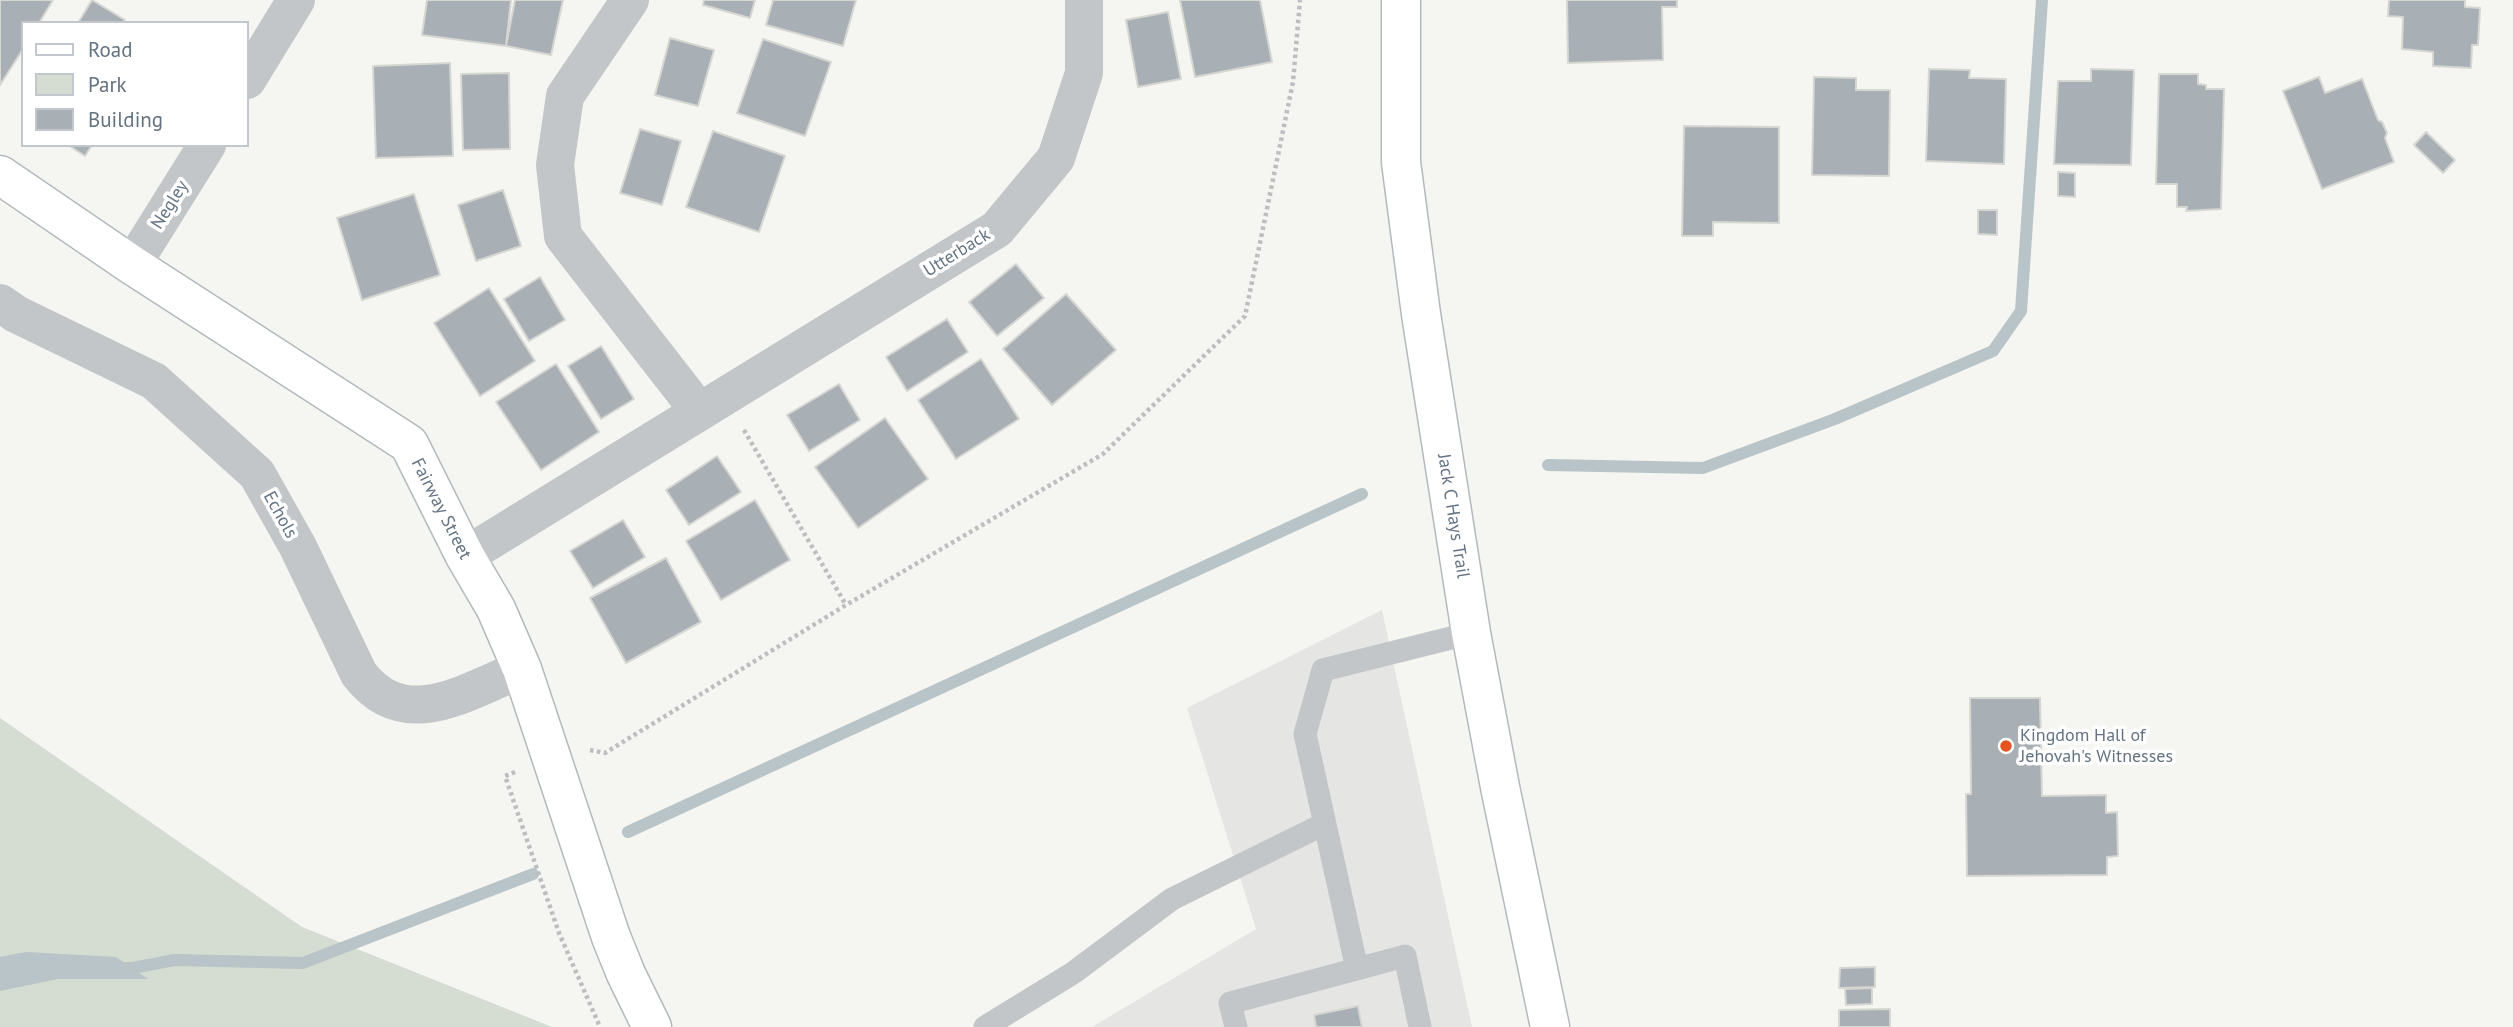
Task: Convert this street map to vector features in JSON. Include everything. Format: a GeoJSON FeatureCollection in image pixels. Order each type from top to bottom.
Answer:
{"type":"FeatureCollection","features":[{"type":"Feature","properties":{"kind":"street"},"geometry":{"type":"LineString","coordinates":[[248,78],[296,0]]}},
{"type":"Feature","properties":{"kind":"street"},"geometry":{"type":"LineString","coordinates":[[630,0],[565,96],[555,165],[563,236],[712,403]]}},
{"type":"Feature","properties":{"kind":"street","name":"Utterback"},"geometry":{"type":"LineString","coordinates":[[465,556],[997,229],[1056,158],[1084,73],[1084,0]]}},
{"type":"Feature","properties":{"kind":"street","name":"Jack C Hays Trail"},"geometry":{"type":"LineString","coordinates":[[1401,0],[1401,162],[1420,314],[1471,633],[1550,1027]]}},
{"type":"Feature","properties":{"kind":"street","name":"Negley"},"geometry":{"type":"LineString","coordinates":[[132,265],[205,147]]}},
{"type":"Feature","properties":{"kind":"street","name":"Fairway Street"},"geometry":{"type":"LineString","coordinates":[[0,176],[409,444],[465,556],[496,609],[522,669],[611,937],[652,1027]]}},
{"type":"Feature","properties":{"kind":"street","name":"Echols"},"geometry":{"type":"LineString","coordinates":[[0,303],[16,314],[154,381],[257,474],[298,548],[359,674],[378,694],[402,705],[425,706],[522,669]]}},
{"type":"Feature","properties":{"kind":"lane"},"geometry":{"type":"LineString","coordinates":[[1357,969],[1305,734],[1323,670],[1471,633]]}},
{"type":"Feature","properties":{"kind":"lane"},"geometry":{"type":"LineString","coordinates":[[985,1027],[1073,973],[1172,898],[1324,824]]}},
{"type":"Feature","properties":{"kind":"lane"},"geometry":{"type":"LineString","coordinates":[[1236,1027],[1230,1003],[1405,956],[1420,1027]]}},
{"type":"Feature","properties":{"kind":"path"},"geometry":{"type":"LineString","coordinates":[[600,1027],[559,933],[505,776],[585,750],[605,753],[846,605],[1103,454],[1245,316],[1293,82],[1300,0]]}},
{"type":"Feature","properties":{"kind":"path"},"geometry":{"type":"LineString","coordinates":[[712,403],[846,605]]}},
{"type":"Feature","properties":{"kind":"shaded area"},"geometry":{"type":"Polygon","coordinates":[[[1382,610],[1472,1027],[1092,1027],[1256,929],[1187,708],[1382,610]]]}},
{"type":"Feature","properties":{"kind":"shaded area"},"geometry":{"type":"Polygon","coordinates":[[[26,952],[116,957],[148,979],[58,979],[0,991],[0,957],[26,952]]]}},
{"type":"Feature","properties":{"kind":"green space"},"geometry":{"type":"Polygon","coordinates":[[[0,718],[302,927],[552,1027],[0,1027],[0,718]]]}},
{"type":"Feature","properties":{"kind":"building"},"geometry":{"type":"Polygon","coordinates":[[[0,0],[53,0],[40,21],[21,21],[21,52],[0,85],[0,0]]]}},
{"type":"Feature","properties":{"kind":"building"},"geometry":{"type":"Polygon","coordinates":[[[92,0],[125,20],[124,21],[79,21],[92,0]]]}},
{"type":"Feature","properties":{"kind":"building"},"geometry":{"type":"Polygon","coordinates":[[[427,0],[511,0],[506,46],[422,35],[427,0]]]}},
{"type":"Feature","properties":{"kind":"building"},"geometry":{"type":"Polygon","coordinates":[[[515,0],[563,0],[551,55],[506,46],[515,0]]]}},
{"type":"Feature","properties":{"kind":"building"},"geometry":{"type":"Polygon","coordinates":[[[704,0],[755,0],[750,18],[703,5],[704,0]]]}},
{"type":"Feature","properties":{"kind":"building"},"geometry":{"type":"Polygon","coordinates":[[[773,0],[856,0],[843,46],[766,25],[773,0]]]}},
{"type":"Feature","properties":{"kind":"building"},"geometry":{"type":"Polygon","coordinates":[[[1180,0],[1260,0],[1272,62],[1195,77],[1180,0]]]}},
{"type":"Feature","properties":{"kind":"building"},"geometry":{"type":"Polygon","coordinates":[[[1567,0],[1677,0],[1677,7],[1662,7],[1663,60],[1568,63],[1567,0]]]}},
{"type":"Feature","properties":{"kind":"building"},"geometry":{"type":"Polygon","coordinates":[[[2389,0],[2465,0],[2465,7],[2480,8],[2478,45],[2472,45],[2471,68],[2433,66],[2433,52],[2402,49],[2403,17],[2388,16],[2389,0]]]}},
{"type":"Feature","properties":{"kind":"building"},"geometry":{"type":"Polygon","coordinates":[[[1168,12],[1181,79],[1138,87],[1126,20],[1168,12]]]}},
{"type":"Feature","properties":{"kind":"building"},"geometry":{"type":"Polygon","coordinates":[[[670,38],[714,50],[698,106],[655,95],[670,38]]]}},
{"type":"Feature","properties":{"kind":"building"},"geometry":{"type":"Polygon","coordinates":[[[763,39],[831,62],[805,136],[737,113],[763,39]]]}},
{"type":"Feature","properties":{"kind":"building"},"geometry":{"type":"Polygon","coordinates":[[[450,63],[453,156],[376,158],[373,66],[450,63]]]}},
{"type":"Feature","properties":{"kind":"building"},"geometry":{"type":"Polygon","coordinates":[[[1929,69],[1970,70],[1969,78],[2006,79],[2004,164],[1926,161],[1929,69]]]}},
{"type":"Feature","properties":{"kind":"building"},"geometry":{"type":"Polygon","coordinates":[[[2091,69],[2134,70],[2131,165],[2054,164],[2058,81],[2091,81],[2091,69]]]}},
{"type":"Feature","properties":{"kind":"building"},"geometry":{"type":"Polygon","coordinates":[[[509,73],[510,149],[463,150],[461,74],[509,73]]]}},
{"type":"Feature","properties":{"kind":"building"},"geometry":{"type":"Polygon","coordinates":[[[2159,74],[2198,74],[2198,84],[2206,85],[2206,89],[2224,89],[2221,209],[2186,211],[2187,207],[2177,207],[2177,184],[2156,184],[2159,74]]]}},
{"type":"Feature","properties":{"kind":"building"},"geometry":{"type":"Polygon","coordinates":[[[1814,77],[1856,78],[1856,90],[1890,90],[1889,176],[1812,175],[1814,77]]]}},
{"type":"Feature","properties":{"kind":"building"},"geometry":{"type":"Polygon","coordinates":[[[2319,77],[2325,93],[2362,79],[2378,120],[2382,122],[2387,133],[2385,138],[2394,162],[2322,189],[2283,91],[2319,77]]]}},
{"type":"Feature","properties":{"kind":"building"},"geometry":{"type":"Polygon","coordinates":[[[1684,126],[1779,127],[1779,223],[1713,222],[1713,236],[1682,236],[1684,126]]]}},
{"type":"Feature","properties":{"kind":"building"},"geometry":{"type":"Polygon","coordinates":[[[640,129],[681,141],[662,205],[620,193],[640,129]]]}},
{"type":"Feature","properties":{"kind":"building"},"geometry":{"type":"Polygon","coordinates":[[[713,131],[785,156],[759,232],[686,207],[713,131]]]}},
{"type":"Feature","properties":{"kind":"building"},"geometry":{"type":"Polygon","coordinates":[[[2426,132],[2455,160],[2443,173],[2414,145],[2426,132]]]}},
{"type":"Feature","properties":{"kind":"building"},"geometry":{"type":"Polygon","coordinates":[[[71,147],[91,147],[85,156],[71,147]]]}},
{"type":"Feature","properties":{"kind":"building"},"geometry":{"type":"Polygon","coordinates":[[[2058,172],[2075,173],[2075,197],[2058,196],[2058,172]]]}},
{"type":"Feature","properties":{"kind":"building"},"geometry":{"type":"Polygon","coordinates":[[[503,190],[521,246],[476,261],[458,205],[503,190]]]}},
{"type":"Feature","properties":{"kind":"building"},"geometry":{"type":"Polygon","coordinates":[[[414,194],[440,275],[362,300],[337,218],[414,194]]]}},
{"type":"Feature","properties":{"kind":"building"},"geometry":{"type":"Polygon","coordinates":[[[1978,210],[1997,210],[1997,235],[1978,234],[1978,210]]]}},
{"type":"Feature","properties":{"kind":"building"},"geometry":{"type":"Polygon","coordinates":[[[1016,264],[1044,298],[997,336],[969,302],[1016,264]]]}},
{"type":"Feature","properties":{"kind":"building"},"geometry":{"type":"Polygon","coordinates":[[[540,277],[565,320],[529,341],[504,299],[540,277]]]}},
{"type":"Feature","properties":{"kind":"building"},"geometry":{"type":"Polygon","coordinates":[[[489,288],[535,361],[480,396],[434,323],[489,288]]]}},
{"type":"Feature","properties":{"kind":"building"},"geometry":{"type":"Polygon","coordinates":[[[1066,294],[1116,350],[1052,405],[1003,349],[1066,294]]]}},
{"type":"Feature","properties":{"kind":"building"},"geometry":{"type":"Polygon","coordinates":[[[947,319],[968,352],[907,391],[886,357],[947,319]]]}},
{"type":"Feature","properties":{"kind":"building"},"geometry":{"type":"Polygon","coordinates":[[[601,346],[634,399],[601,419],[568,366],[601,346]]]}},
{"type":"Feature","properties":{"kind":"building"},"geometry":{"type":"Polygon","coordinates":[[[981,359],[1019,419],[956,459],[918,400],[981,359]]]}},
{"type":"Feature","properties":{"kind":"building"},"geometry":{"type":"Polygon","coordinates":[[[556,364],[599,432],[541,470],[496,402],[556,364]]]}},
{"type":"Feature","properties":{"kind":"building"},"geometry":{"type":"Polygon","coordinates":[[[839,384],[860,420],[809,451],[787,415],[839,384]]]}},
{"type":"Feature","properties":{"kind":"building"},"geometry":{"type":"Polygon","coordinates":[[[885,418],[928,479],[858,528],[815,467],[885,418]]]}},
{"type":"Feature","properties":{"kind":"building"},"geometry":{"type":"Polygon","coordinates":[[[717,456],[741,492],[689,525],[666,490],[717,456]]]}},
{"type":"Feature","properties":{"kind":"building"},"geometry":{"type":"Polygon","coordinates":[[[755,500],[790,560],[721,600],[686,541],[755,500]]]}},
{"type":"Feature","properties":{"kind":"building"},"geometry":{"type":"Polygon","coordinates":[[[623,520],[645,557],[593,588],[570,551],[623,520]]]}},
{"type":"Feature","properties":{"kind":"building"},"geometry":{"type":"Polygon","coordinates":[[[666,558],[701,622],[626,663],[590,598],[666,558]]]}},
{"type":"Feature","properties":{"kind":"building","name":"Kingdom Hall of Jehovah's Witnesses"},"geometry":{"type":"Polygon","coordinates":[[[1970,698],[2040,698],[2042,796],[2106,795],[2106,813],[2117,812],[2118,856],[2107,857],[2107,875],[1967,876],[1966,794],[1971,794],[1970,698]]]}},
{"type":"Feature","properties":{"kind":"building"},"geometry":{"type":"Polygon","coordinates":[[[1875,967],[1875,987],[1839,988],[1840,968],[1875,967]]]}},
{"type":"Feature","properties":{"kind":"building"},"geometry":{"type":"Polygon","coordinates":[[[1872,988],[1872,1004],[1846,1005],[1845,989],[1872,988]]]}},
{"type":"Feature","properties":{"kind":"building"},"geometry":{"type":"Polygon","coordinates":[[[1358,1006],[1362,1027],[1316,1027],[1314,1015],[1358,1006]]]}},
{"type":"Feature","properties":{"kind":"building"},"geometry":{"type":"Polygon","coordinates":[[[1890,1009],[1890,1027],[1839,1027],[1839,1010],[1890,1009]]]}},
{"type":"Feature","properties":{"kind":"waterway"},"geometry":{"type":"LineString","coordinates":[[1548,465],[1703,468],[1835,419],[1993,351],[2021,311],[2042,0]]}},
{"type":"Feature","properties":{"kind":"waterway"},"geometry":{"type":"LineString","coordinates":[[628,832],[1362,494]]}},
{"type":"Feature","properties":{"kind":"waterway"},"geometry":{"type":"LineString","coordinates":[[117,968],[133,968],[174,960],[303,963],[533,874]]}},
{"type":"Feature","properties":{"kind":"place","name":"Kingdom Hall of Jehovah's Witnesses"},"geometry":{"type":"Point","coordinates":[2006,746]}}]}
